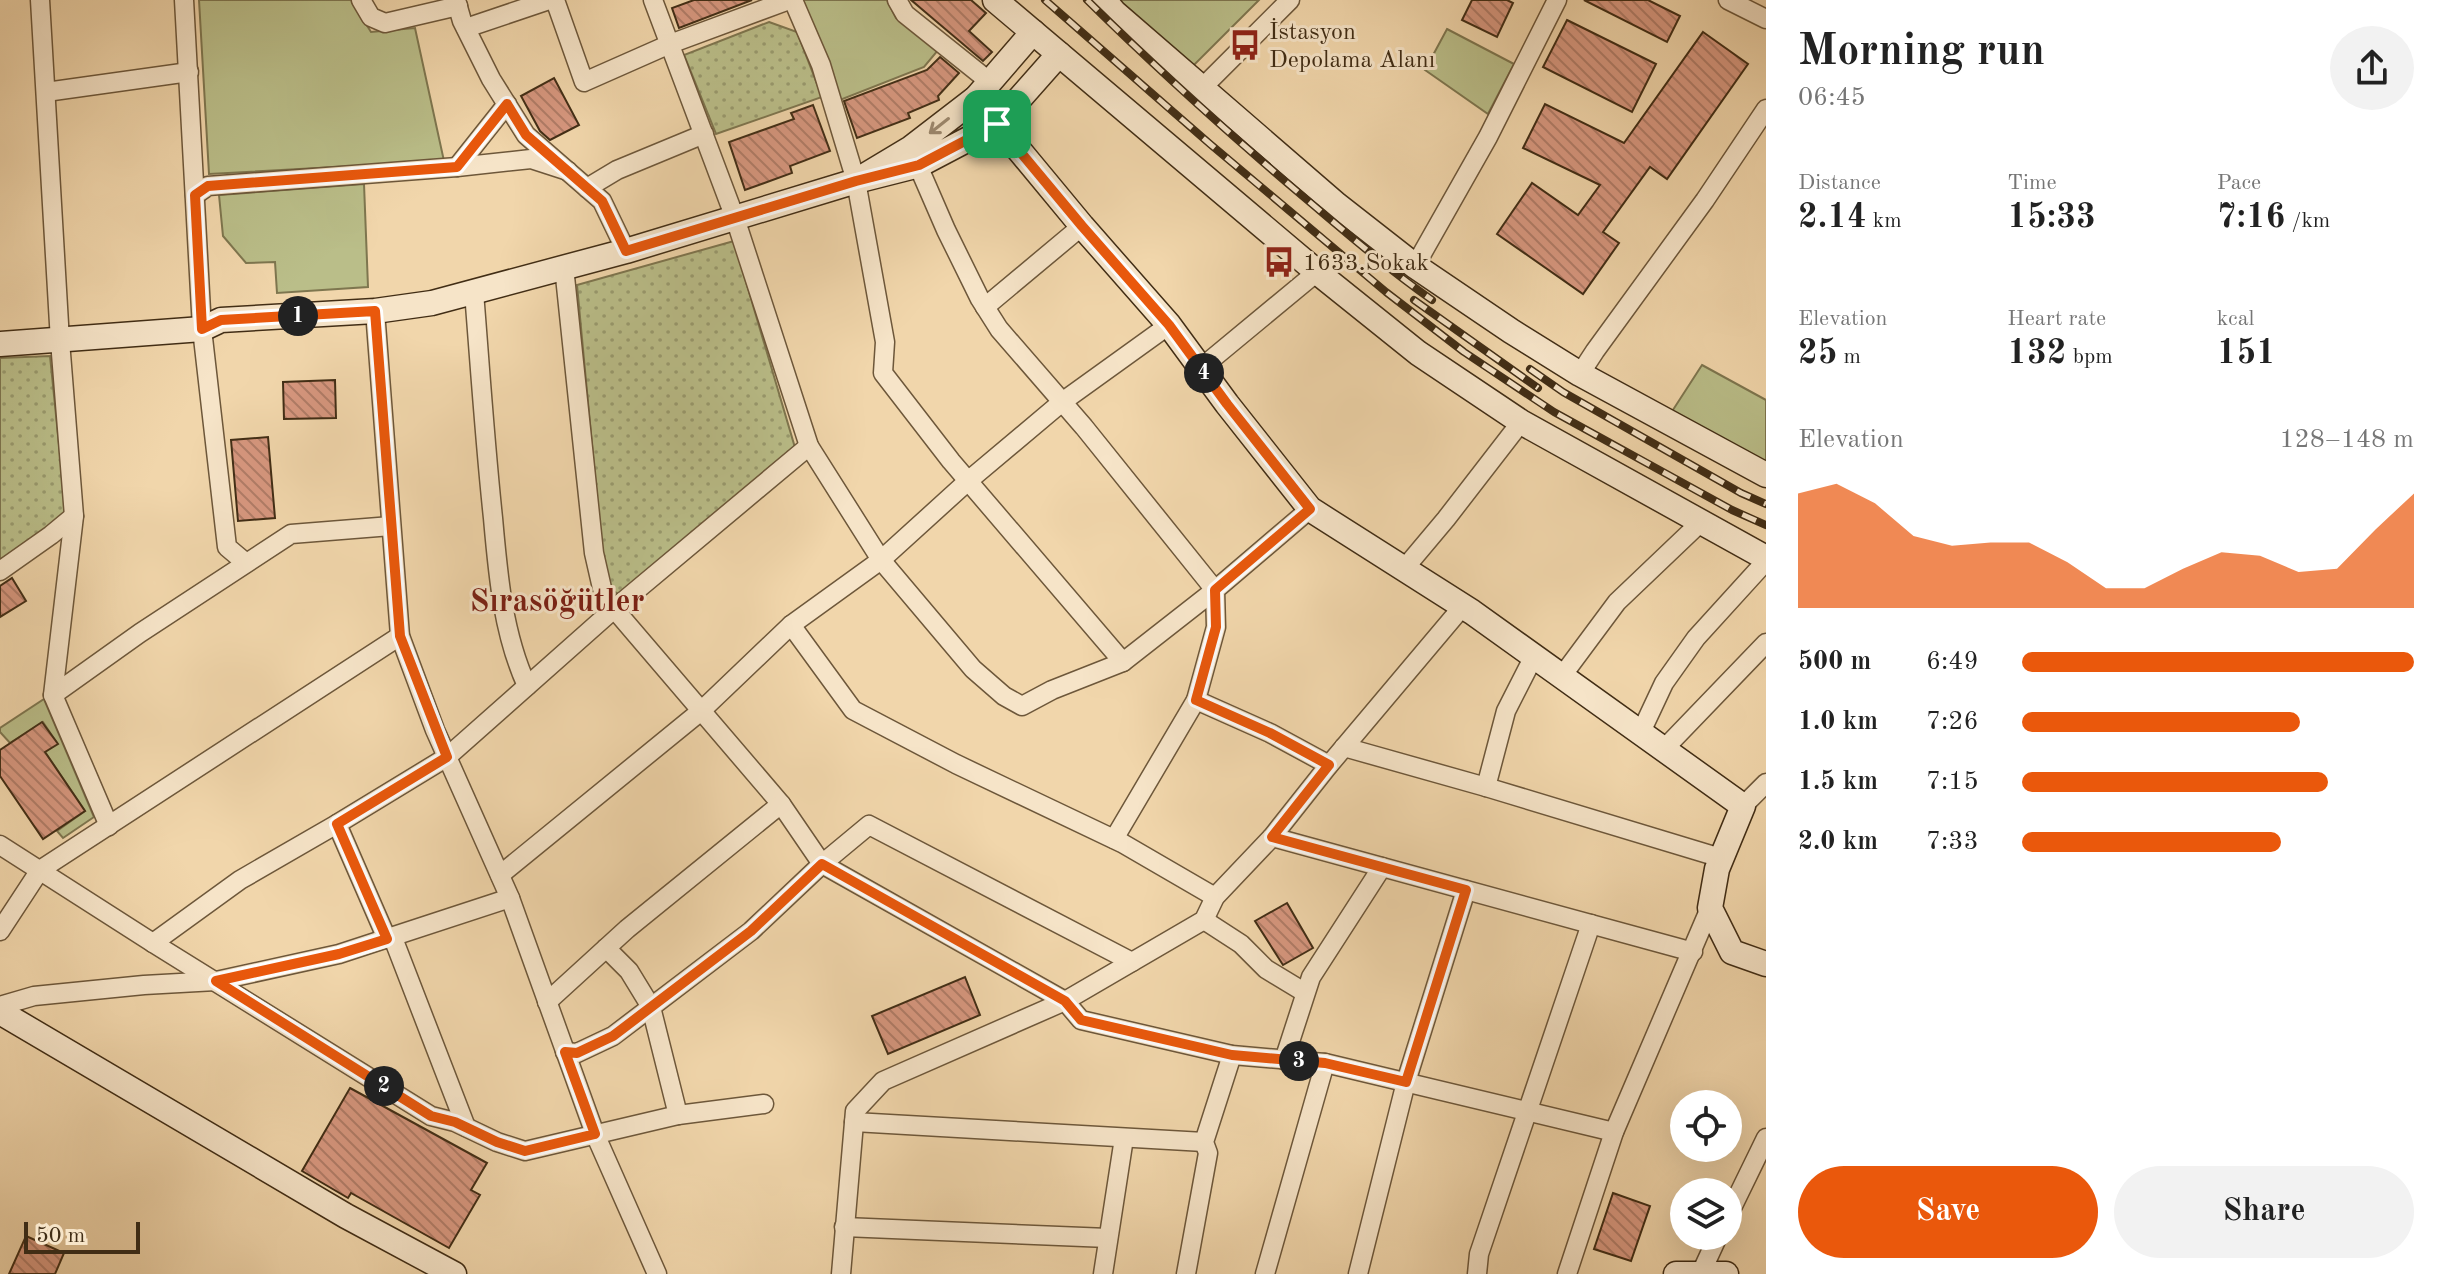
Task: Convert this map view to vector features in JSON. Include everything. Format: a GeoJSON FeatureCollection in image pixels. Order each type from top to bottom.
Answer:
{"type":"FeatureCollection","features":[{"type":"Feature","properties":{"kind":"street"},"geometry":{"type":"LineString","coordinates":[[40,0],[60,341],[74,516],[53,695],[109,826]]}},
{"type":"Feature","properties":{"kind":"street"},"geometry":{"type":"LineString","coordinates":[[184,0],[202,329],[227,547],[246,563]]}},
{"type":"Feature","properties":{"kind":"street"},"geometry":{"type":"LineString","coordinates":[[361,0],[371,17],[385,23],[457,3],[466,28],[526,135],[602,201],[626,251]]}},
{"type":"Feature","properties":{"kind":"street"},"geometry":{"type":"LineString","coordinates":[[466,28],[552,0],[584,82],[670,44],[791,0],[821,65],[856,181],[885,342],[883,373],[968,481],[1123,662]]}},
{"type":"Feature","properties":{"kind":"street"},"geometry":{"type":"LineString","coordinates":[[653,0],[735,218],[809,446],[881,560],[973,669],[1004,696],[1022,706],[1052,690],[1123,662],[1215,590],[1310,509]]}},
{"type":"Feature","properties":{"kind":"street"},"geometry":{"type":"LineString","coordinates":[[897,0],[905,14],[983,90],[997,124],[1169,325],[1310,509],[1463,606],[1743,806]]}},
{"type":"Feature","properties":{"kind":"street"},"geometry":{"type":"LineString","coordinates":[[995,0],[1317,272],[1418,353],[1521,422],[1766,559],[1680,660],[1664,683],[1641,732]]}},
{"type":"Feature","properties":{"kind":"street"},"geometry":{"type":"LineString","coordinates":[[1104,0],[1114,12],[1337,205],[1415,266],[1580,374],[1766,475]]}},
{"type":"Feature","properties":{"kind":"street"},"geometry":{"type":"LineString","coordinates":[[1203,87],[1290,0]]}},
{"type":"Feature","properties":{"kind":"street"},"geometry":{"type":"LineString","coordinates":[[1415,266],[1488,137],[1557,0]]}},
{"type":"Feature","properties":{"kind":"street"},"geometry":{"type":"LineString","coordinates":[[1728,0],[1766,19]]}},
{"type":"Feature","properties":{"kind":"street"},"geometry":{"type":"LineString","coordinates":[[915,157],[983,90],[1033,32]]}},
{"type":"Feature","properties":{"kind":"street"},"geometry":{"type":"LineString","coordinates":[[0,344],[202,329],[221,320],[375,311],[432,303],[626,251],[856,181],[997,124],[1059,54]]}},
{"type":"Feature","properties":{"kind":"street"},"geometry":{"type":"LineString","coordinates":[[46,92],[189,72]]}},
{"type":"Feature","properties":{"kind":"street"},"geometry":{"type":"LineString","coordinates":[[457,167],[507,104]]}},
{"type":"Feature","properties":{"kind":"street"},"geometry":{"type":"LineString","coordinates":[[1580,374],[1766,109]]}},
{"type":"Feature","properties":{"kind":"street"},"geometry":{"type":"LineString","coordinates":[[587,188],[617,170],[704,134]]}},
{"type":"Feature","properties":{"kind":"street"},"geometry":{"type":"LineString","coordinates":[[915,157],[946,230],[999,329],[1215,590],[1216,627],[1196,700],[1114,839]]}},
{"type":"Feature","properties":{"kind":"street"},"geometry":{"type":"LineString","coordinates":[[195,195],[208,186],[531,159],[568,171]]}},
{"type":"Feature","properties":{"kind":"street"},"geometry":{"type":"LineString","coordinates":[[985,307],[1082,226]]}},
{"type":"Feature","properties":{"kind":"street"},"geometry":{"type":"LineString","coordinates":[[564,267],[594,553],[604,597],[781,804],[822,864],[1065,1001],[1081,1020],[1232,1055],[1325,1063],[1614,1132]]}},
{"type":"Feature","properties":{"kind":"street"},"geometry":{"type":"LineString","coordinates":[[1201,368],[1317,272]]}},
{"type":"Feature","properties":{"kind":"street"},"geometry":{"type":"LineString","coordinates":[[474,292],[499,585],[515,659],[527,686]]}},
{"type":"Feature","properties":{"kind":"street"},"geometry":{"type":"LineString","coordinates":[[375,311],[400,636],[447,757],[510,898],[595,1134],[657,1274]]}},
{"type":"Feature","properties":{"kind":"street"},"geometry":{"type":"LineString","coordinates":[[500,875],[701,711],[791,625],[881,560],[1062,402],[1169,325]]}},
{"type":"Feature","properties":{"kind":"street"},"geometry":{"type":"LineString","coordinates":[[1404,569],[1521,422]]}},
{"type":"Feature","properties":{"kind":"street"},"geometry":{"type":"LineString","coordinates":[[153,943],[240,880],[447,757],[614,609],[809,446]]}},
{"type":"Feature","properties":{"kind":"street"},"geometry":{"type":"LineString","coordinates":[[0,571],[74,516]]}},
{"type":"Feature","properties":{"kind":"street"},"geometry":{"type":"LineString","coordinates":[[1562,676],[1617,602],[1702,521]]}},
{"type":"Feature","properties":{"kind":"street"},"geometry":{"type":"LineString","coordinates":[[53,695],[140,633],[291,534],[391,526]]}},
{"type":"Feature","properties":{"kind":"street"},"geometry":{"type":"LineString","coordinates":[[841,1274],[855,1111],[883,1081],[1065,1001],[1204,920],[1215,897],[1272,837],[1463,606]]}},
{"type":"Feature","properties":{"kind":"street"},"geometry":{"type":"LineString","coordinates":[[791,625],[853,710],[956,764],[1114,839],[1215,897]]}},
{"type":"Feature","properties":{"kind":"street"},"geometry":{"type":"LineString","coordinates":[[0,931],[7,907],[40,870],[400,636]]}},
{"type":"Feature","properties":{"kind":"street"},"geometry":{"type":"LineString","coordinates":[[1664,749],[1766,643]]}},
{"type":"Feature","properties":{"kind":"street"},"geometry":{"type":"LineString","coordinates":[[1486,787],[1506,711],[1534,656]]}},
{"type":"Feature","properties":{"kind":"street"},"geometry":{"type":"LineString","coordinates":[[1196,700],[1270,733],[1329,765]]}},
{"type":"Feature","properties":{"kind":"street"},"geometry":{"type":"LineString","coordinates":[[1344,747],[1721,858]]}},
{"type":"Feature","properties":{"kind":"street"},"geometry":{"type":"LineString","coordinates":[[1567,1274],[1614,1132],[1710,908],[1721,858],[1743,806],[1766,783]]}},
{"type":"Feature","properties":{"kind":"street"},"geometry":{"type":"LineString","coordinates":[[547,1002],[606,948],[781,804]]}},
{"type":"Feature","properties":{"kind":"street"},"geometry":{"type":"LineString","coordinates":[[337,824],[390,938],[466,1127]]}},
{"type":"Feature","properties":{"kind":"street"},"geometry":{"type":"LineString","coordinates":[[565,1052],[577,1053],[613,1036],[751,931],[869,825],[1132,962]]}},
{"type":"Feature","properties":{"kind":"street"},"geometry":{"type":"LineString","coordinates":[[1272,837],[1693,952]]}},
{"type":"Feature","properties":{"kind":"street"},"geometry":{"type":"LineString","coordinates":[[0,845],[431,1116],[455,1122],[497,1142],[525,1151],[678,1115],[764,1104]]}},
{"type":"Feature","properties":{"kind":"street"},"geometry":{"type":"LineString","coordinates":[[1284,1060],[1311,977],[1382,867]]}},
{"type":"Feature","properties":{"kind":"street"},"geometry":{"type":"LineString","coordinates":[[1358,1274],[1406,1082],[1466,890]]}},
{"type":"Feature","properties":{"kind":"street"},"geometry":{"type":"LineString","coordinates":[[0,1009],[34,996],[216,981],[339,954],[510,898]]}},
{"type":"Feature","properties":{"kind":"street"},"geometry":{"type":"LineString","coordinates":[[1710,908],[1732,952],[1766,964]]}},
{"type":"Feature","properties":{"kind":"street"},"geometry":{"type":"LineString","coordinates":[[1204,920],[1241,944],[1266,969],[1304,992]]}},
{"type":"Feature","properties":{"kind":"street"},"geometry":{"type":"LineString","coordinates":[[1477,1274],[1479,1254],[1591,924]]}},
{"type":"Feature","properties":{"kind":"street"},"geometry":{"type":"LineString","coordinates":[[606,948],[629,971],[651,1007],[678,1115]]}},
{"type":"Feature","properties":{"kind":"street"},"geometry":{"type":"LineString","coordinates":[[0,1009],[346,1216],[454,1274]]}},
{"type":"Feature","properties":{"kind":"street"},"geometry":{"type":"LineString","coordinates":[[1186,1274],[1208,1153],[1204,1142],[1232,1055]]}},
{"type":"Feature","properties":{"kind":"street"},"geometry":{"type":"LineString","coordinates":[[1265,1274],[1325,1063]]}},
{"type":"Feature","properties":{"kind":"street"},"geometry":{"type":"LineString","coordinates":[[854,1122],[1204,1142]]}},
{"type":"Feature","properties":{"kind":"street"},"geometry":{"type":"LineString","coordinates":[[1103,1274],[1124,1138]]}},
{"type":"Feature","properties":{"kind":"street"},"geometry":{"type":"LineString","coordinates":[[1742,1187],[1766,1138]]}},
{"type":"Feature","properties":{"kind":"street"},"geometry":{"type":"LineString","coordinates":[[844,1227],[1108,1238]]}},
{"type":"Feature","properties":{"kind":"street"},"geometry":{"type":"LineString","coordinates":[[1688,1273],[1707,1250]]}},
{"type":"Feature","properties":{"kind":"street"},"geometry":{"type":"LineString","coordinates":[[1688,1273],[1726,1274]]}},
{"type":"Feature","properties":{"kind":"green space"},"geometry":{"type":"Polygon","coordinates":[[[199,0],[351,0],[371,32],[415,28],[444,161],[209,174],[199,0]]]}},
{"type":"Feature","properties":{"kind":"green space"},"geometry":{"type":"Polygon","coordinates":[[[803,0],[887,0],[896,18],[939,49],[924,67],[840,100],[803,0]]]}},
{"type":"Feature","properties":{"kind":"green space"},"geometry":{"type":"Polygon","coordinates":[[[1115,0],[1259,0],[1192,67],[1115,0]]]}},
{"type":"Feature","properties":{"kind":"green space"},"geometry":{"type":"Polygon","coordinates":[[[769,22],[797,32],[822,97],[716,134],[684,55],[769,22]]]}},
{"type":"Feature","properties":{"kind":"green space"},"geometry":{"type":"Polygon","coordinates":[[[1447,29],[1514,64],[1488,114],[1425,70],[1447,29]]]}},
{"type":"Feature","properties":{"kind":"green space"},"geometry":{"type":"Polygon","coordinates":[[[364,184],[368,287],[277,293],[275,262],[246,263],[223,236],[219,195],[364,184]]]}},
{"type":"Feature","properties":{"kind":"green space"},"geometry":{"type":"Polygon","coordinates":[[[734,241],[796,451],[622,596],[611,590],[603,562],[577,285],[734,241]]]}},
{"type":"Feature","properties":{"kind":"green space"},"geometry":{"type":"Polygon","coordinates":[[[50,356],[66,514],[0,560],[0,358],[50,356]]]}},
{"type":"Feature","properties":{"kind":"green space"},"geometry":{"type":"Polygon","coordinates":[[[1702,365],[1766,400],[1766,463],[1669,416],[1702,365]]]}},
{"type":"Feature","properties":{"kind":"green space"},"geometry":{"type":"Polygon","coordinates":[[[44,699],[94,817],[63,838],[57,831],[85,811],[45,752],[57,743],[43,722],[10,743],[0,732],[0,728],[44,699]]]}},
{"type":"Feature","properties":{"kind":"building"},"geometry":{"type":"Polygon","coordinates":[[[694,0],[752,0],[679,28],[672,8],[694,0]]]}},
{"type":"Feature","properties":{"kind":"building"},"geometry":{"type":"Polygon","coordinates":[[[911,0],[971,0],[986,13],[969,31],[992,52],[983,61],[911,0]]]}},
{"type":"Feature","properties":{"kind":"building"},"geometry":{"type":"Polygon","coordinates":[[[1472,0],[1507,0],[1513,3],[1497,37],[1462,20],[1472,0]]]}},
{"type":"Feature","properties":{"kind":"building"},"geometry":{"type":"Polygon","coordinates":[[[1584,0],[1648,0],[1680,16],[1667,42],[1584,0]]]}},
{"type":"Feature","properties":{"kind":"building"},"geometry":{"type":"Polygon","coordinates":[[[1567,20],[1656,64],[1632,112],[1543,67],[1567,20]]]}},
{"type":"Feature","properties":{"kind":"building"},"geometry":{"type":"Polygon","coordinates":[[[1703,32],[1748,64],[1667,179],[1650,167],[1603,232],[1619,243],[1583,294],[1497,234],[1532,183],[1578,215],[1600,185],[1523,148],[1545,104],[1624,143],[1703,32]]]}},
{"type":"Feature","properties":{"kind":"building"},"geometry":{"type":"Polygon","coordinates":[[[940,57],[959,73],[938,96],[939,100],[908,113],[910,118],[857,138],[844,101],[927,70],[940,57]]]}},
{"type":"Feature","properties":{"kind":"building"},"geometry":{"type":"Polygon","coordinates":[[[554,78],[579,125],[550,140],[540,131],[521,96],[554,78]]]}},
{"type":"Feature","properties":{"kind":"building"},"geometry":{"type":"Polygon","coordinates":[[[813,105],[830,151],[790,166],[792,173],[745,190],[729,142],[794,119],[791,113],[813,105]]]}},
{"type":"Feature","properties":{"kind":"building"},"geometry":{"type":"Polygon","coordinates":[[[335,380],[336,418],[284,419],[283,382],[335,380]]]}},
{"type":"Feature","properties":{"kind":"building"},"geometry":{"type":"Polygon","coordinates":[[[268,437],[275,518],[238,521],[231,440],[268,437]]]}},
{"type":"Feature","properties":{"kind":"building"},"geometry":{"type":"Polygon","coordinates":[[[12,578],[26,601],[0,617],[0,586],[12,578]]]}},
{"type":"Feature","properties":{"kind":"building"},"geometry":{"type":"Polygon","coordinates":[[[42,722],[58,744],[45,752],[85,811],[43,839],[0,776],[0,750],[42,722]]]}},
{"type":"Feature","properties":{"kind":"building"},"geometry":{"type":"Polygon","coordinates":[[[1287,903],[1313,948],[1283,965],[1255,921],[1287,903]]]}},
{"type":"Feature","properties":{"kind":"building"},"geometry":{"type":"Polygon","coordinates":[[[965,977],[980,1015],[888,1054],[872,1016],[965,977]]]}},
{"type":"Feature","properties":{"kind":"building"},"geometry":{"type":"Polygon","coordinates":[[[350,1088],[487,1163],[471,1190],[480,1195],[449,1248],[351,1193],[348,1198],[302,1171],[350,1088]]]}},
{"type":"Feature","properties":{"kind":"building"},"geometry":{"type":"Polygon","coordinates":[[[1613,1193],[1650,1206],[1631,1261],[1594,1249],[1613,1193]]]}},
{"type":"Feature","properties":{"kind":"building"},"geometry":{"type":"Polygon","coordinates":[[[26,1236],[64,1253],[55,1274],[9,1274],[26,1236]]]}},
{"type":"Feature","properties":{"kind":"railway"},"geometry":{"type":"LineString","coordinates":[[1045,0],[1386,292],[1464,352],[1554,412],[1732,510],[1766,525]]}},
{"type":"Feature","properties":{"kind":"railway"},"geometry":{"type":"LineString","coordinates":[[1087,0],[1245,146],[1364,248],[1432,300]]}},
{"type":"Feature","properties":{"kind":"railway"},"geometry":{"type":"LineString","coordinates":[[1414,300],[1538,388]]}},
{"type":"Feature","properties":{"kind":"railway"},"geometry":{"type":"LineString","coordinates":[[1530,369],[1563,392],[1741,493],[1766,504]]}},
{"type":"Feature","properties":{"kind":"place","name":"İstasyon Depolama Alanı"},"geometry":{"type":"Point","coordinates":[1245,45]}},
{"type":"Feature","properties":{"kind":"place","name":"1633.Sokak"},"geometry":{"type":"Point","coordinates":[1279,262]}},
{"type":"Feature","properties":{"kind":"district","name":"Sırasöğütler"},"geometry":{"type":"Point","coordinates":[557,600]}},
{"type":"Feature","properties":{"kind":"route"},"geometry":{"type":"LineString","coordinates":[[507,104],[526,135],[602,201],[626,251],[919,165],[997,124],[1169,325],[1310,509],[1215,590],[1216,627],[1196,700],[1270,733],[1329,765],[1272,837],[1466,890],[1406,1082],[1325,1063],[1232,1055],[1081,1020],[1065,1001],[822,864],[751,931],[613,1036],[577,1053],[565,1052],[595,1134],[525,1151],[497,1142],[455,1122],[431,1116],[216,981],[339,954],[387,939],[337,824],[447,757],[400,636],[375,311],[221,320],[202,329],[195,195],[208,186],[457,167],[507,104]]}}]}
